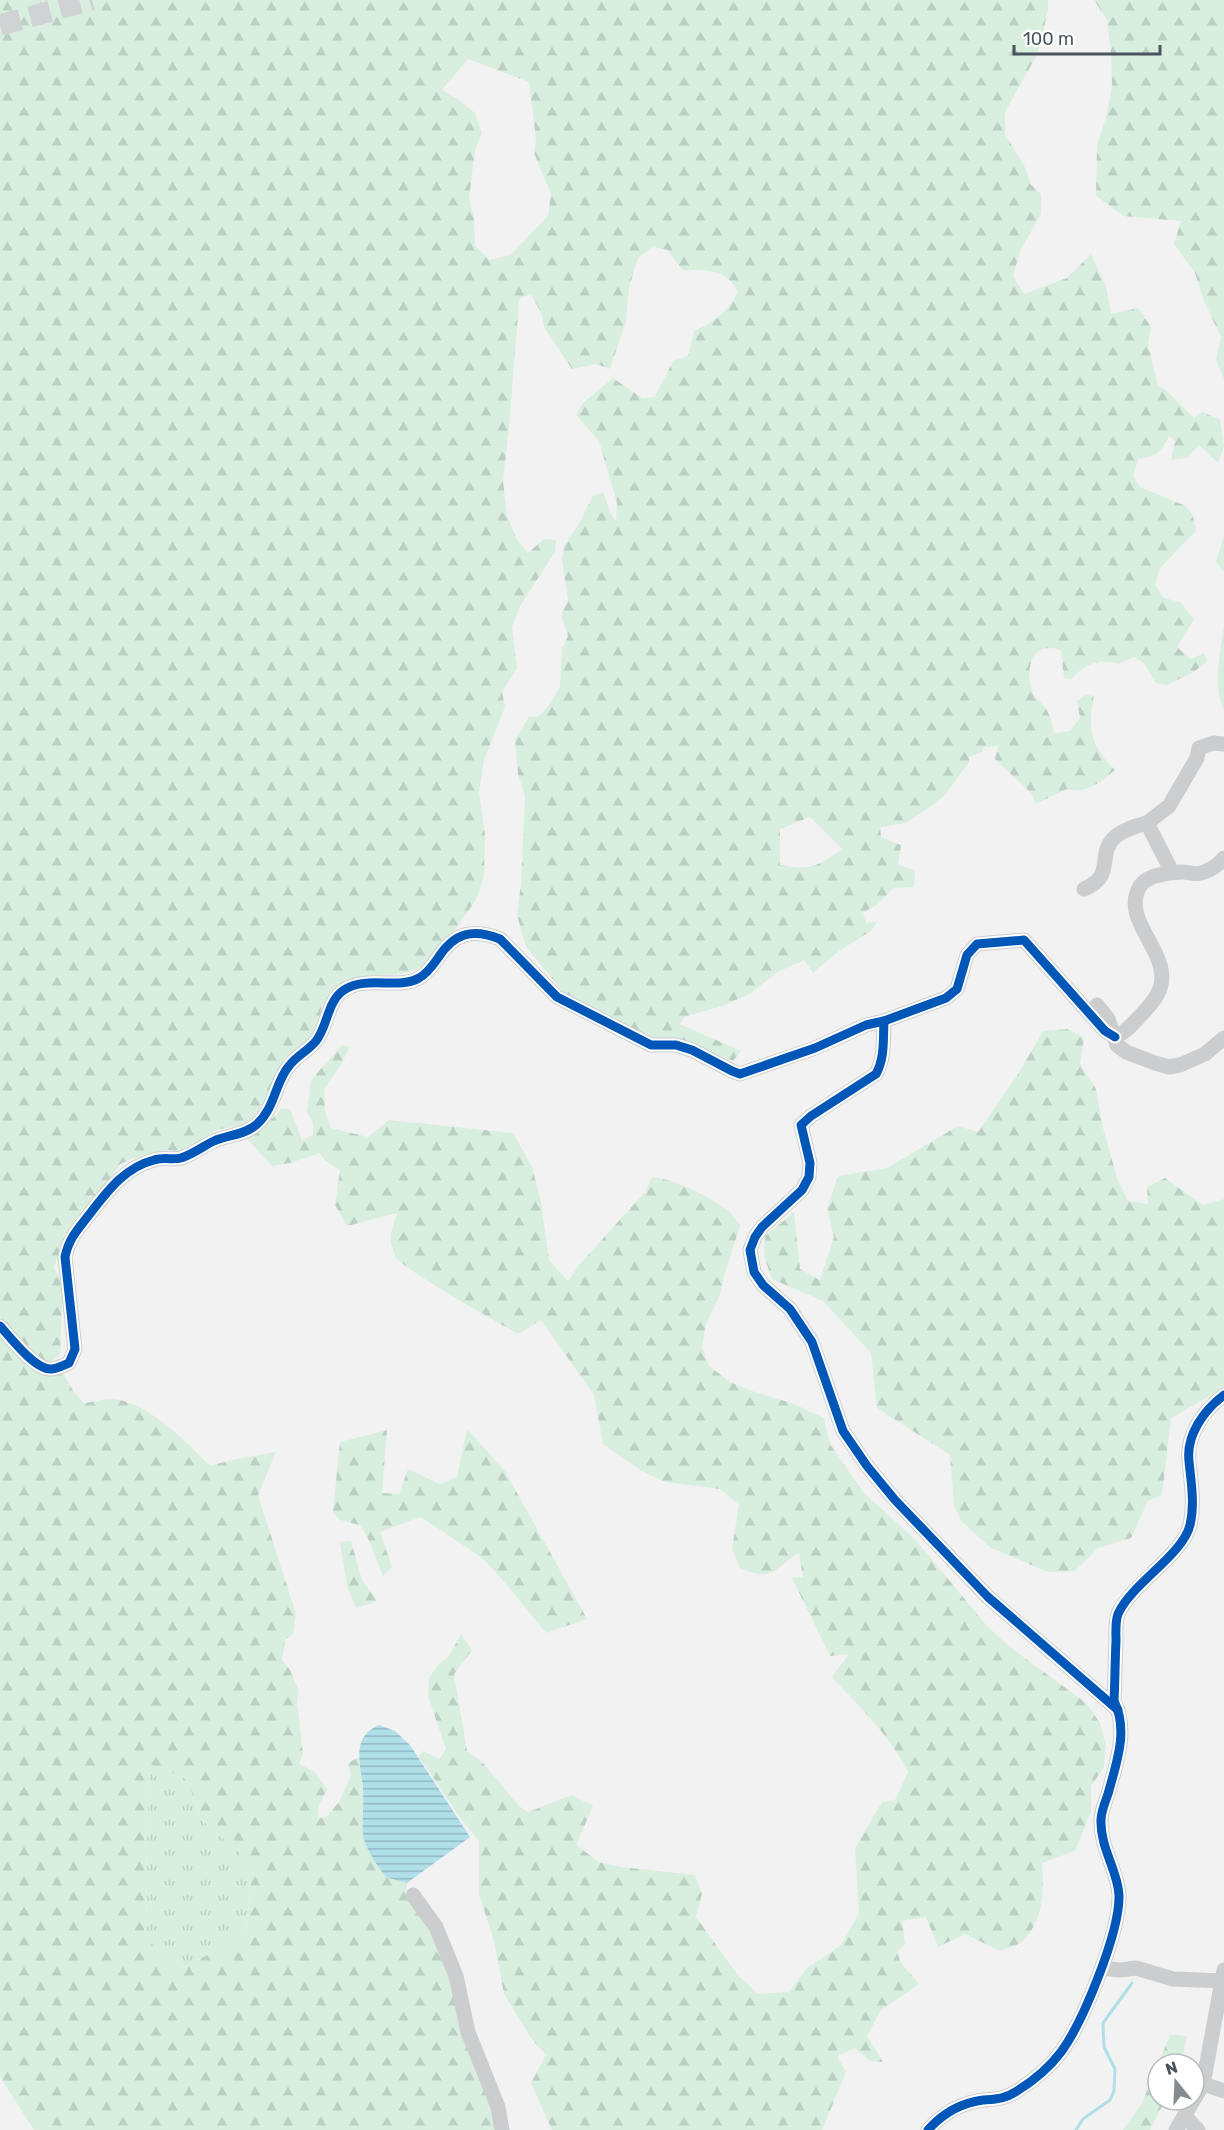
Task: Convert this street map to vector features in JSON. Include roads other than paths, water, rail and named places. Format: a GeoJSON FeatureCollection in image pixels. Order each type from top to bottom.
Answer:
{"type":"FeatureCollection","features":[{"type":"Feature","properties":{"kind":"street"},"geometry":{"type":"LineString","coordinates":[[1084,889],[1094,885],[1102,876],[1108,845],[1117,836],[1128,829],[1147,823],[1169,806],[1197,758],[1199,748],[1213,743],[1224,744]]}},
{"type":"Feature","properties":{"kind":"street"},"geometry":{"type":"LineString","coordinates":[[1147,823],[1172,872]]}},
{"type":"Feature","properties":{"kind":"street"},"geometry":{"type":"LineString","coordinates":[[1116,1037],[1124,1033],[1159,993],[1161,969],[1158,955],[1142,931],[1135,905],[1144,881],[1172,872],[1198,874],[1224,858]]}},
{"type":"Feature","properties":{"kind":"street"},"geometry":{"type":"LineString","coordinates":[[0,1326],[21,1350],[40,1366],[50,1370],[69,1363],[75,1349],[65,1257],[68,1242],[107,1192],[129,1171],[155,1160],[180,1158],[194,1153],[214,1141],[248,1131],[258,1124],[271,1107],[288,1066],[316,1041],[327,1020],[334,999],[344,990],[372,982],[408,982],[422,977],[445,947],[455,938],[469,933],[490,935],[500,939],[557,997],[651,1045],[684,1047],[703,1054],[740,1074],[815,1048],[866,1025],[884,1021],[946,998],[957,989],[968,955],[977,945],[1024,940],[1105,1031],[1116,1037]]}},
{"type":"Feature","properties":{"kind":"street"},"geometry":{"type":"LineString","coordinates":[[1097,1005],[1108,1019],[1118,1045],[1126,1052],[1169,1067],[1205,1054],[1224,1038]]}},
{"type":"Feature","properties":{"kind":"street"},"geometry":{"type":"LineString","coordinates":[[884,1021],[883,1054],[876,1074],[811,1116],[801,1125],[810,1163],[809,1177],[802,1190],[754,1237],[750,1250],[753,1272],[763,1285],[790,1309],[812,1342],[843,1431],[867,1466],[895,1500],[988,1597],[1118,1710]]}},
{"type":"Feature","properties":{"kind":"street"},"geometry":{"type":"LineString","coordinates":[[928,2130],[940,2117],[953,2109],[980,2101],[1002,2099],[1035,2079],[1060,2053],[1076,2029],[1102,1968],[1119,1896],[1106,1855],[1100,1818],[1122,1736],[1118,1710],[1114,1701],[1118,1615],[1128,1598],[1181,1543],[1190,1526],[1193,1485],[1189,1459],[1191,1437],[1205,1414],[1224,1395]]}},
{"type":"Feature","properties":{"kind":"street"},"geometry":{"type":"LineString","coordinates":[[413,1895],[436,1928],[456,1976],[468,2032],[498,2107],[502,2130]]}},
{"type":"Feature","properties":{"kind":"street"},"geometry":{"type":"LineString","coordinates":[[1102,1968],[1120,1970],[1136,1968],[1173,1979],[1224,1981]]}},
{"type":"Feature","properties":{"kind":"street"},"geometry":{"type":"LineString","coordinates":[[1206,2074],[1218,2036],[1224,1971]]}},
{"type":"Feature","properties":{"kind":"street"},"geometry":{"type":"LineString","coordinates":[[1206,2085],[1224,2091]]}},
{"type":"Feature","properties":{"kind":"street"},"geometry":{"type":"LineString","coordinates":[[1176,2130],[1187,2112]]}},
{"type":"Feature","properties":{"kind":"street"},"geometry":{"type":"LineString","coordinates":[[1185,2116],[1198,2130]]}},
{"type":"Feature","properties":{"kind":"water"},"geometry":{"type":"Polygon","coordinates":[[[379,1725],[395,1731],[410,1745],[470,1837],[407,1883],[389,1878],[381,1871],[363,1835],[363,1789],[359,1753],[364,1737],[379,1725]]]}},
{"type":"Feature","properties":{"kind":"waterway"},"geometry":{"type":"LineString","coordinates":[[1076,2130],[1083,2119],[1110,2100],[1114,2091],[1115,2069],[1104,2047],[1103,2023],[1132,1983]]}},
{"type":"Feature","properties":{"kind":"tunnel"},"geometry":{"type":"LineString","coordinates":[[0,25],[92,0]]}}]}
